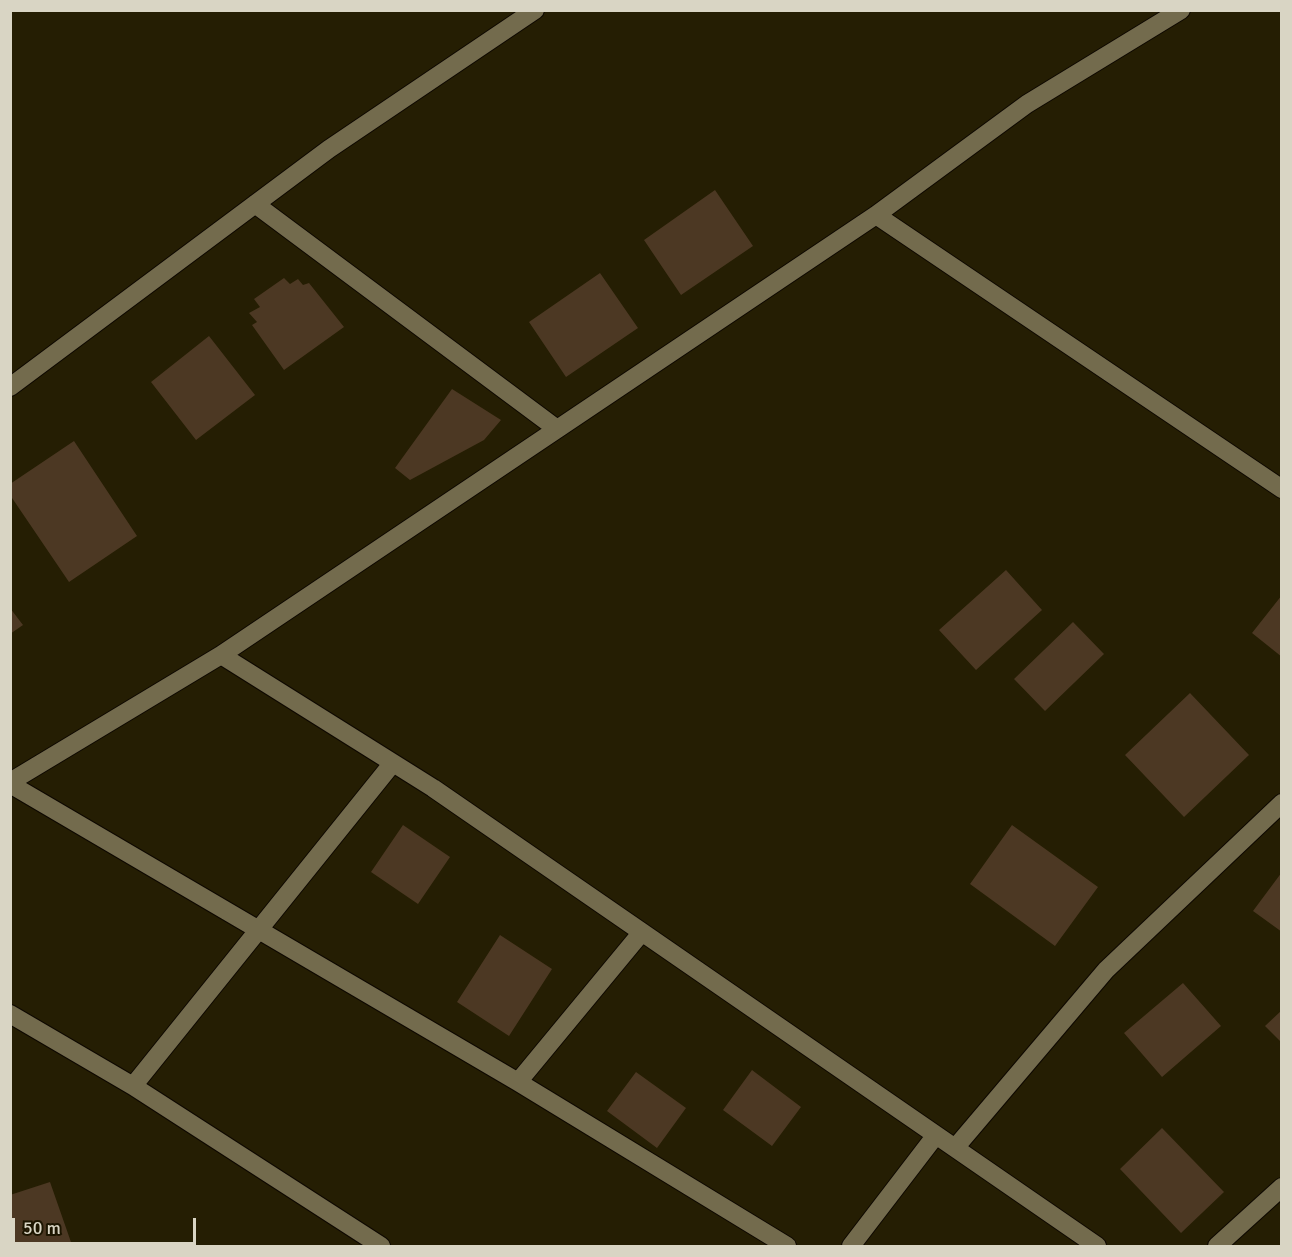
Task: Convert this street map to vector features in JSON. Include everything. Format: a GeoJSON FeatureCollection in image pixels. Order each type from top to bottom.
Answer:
{"type":"FeatureCollection","features":[{"type":"Feature","properties":{"kind":"street"},"geometry":{"type":"LineString","coordinates":[[10,387],[329,149],[535,10]]}},
{"type":"Feature","properties":{"kind":"street"},"geometry":{"type":"LineString","coordinates":[[787,1246],[518,1082],[10,783],[221,655],[876,215],[1027,104],[1181,10]]}},
{"type":"Feature","properties":{"kind":"street"},"geometry":{"type":"LineString","coordinates":[[255,204],[557,429]]}},
{"type":"Feature","properties":{"kind":"street"},"geometry":{"type":"LineString","coordinates":[[876,215],[1281,489]]}},
{"type":"Feature","properties":{"kind":"street"},"geometry":{"type":"LineString","coordinates":[[221,655],[433,788],[1097,1246]]}},
{"type":"Feature","properties":{"kind":"street"},"geometry":{"type":"LineString","coordinates":[[133,1086],[392,764]]}},
{"type":"Feature","properties":{"kind":"street"},"geometry":{"type":"LineString","coordinates":[[955,1148],[1106,970],[1281,803]]}},
{"type":"Feature","properties":{"kind":"street"},"geometry":{"type":"LineString","coordinates":[[518,1082],[642,932]]}},
{"type":"Feature","properties":{"kind":"street"},"geometry":{"type":"LineString","coordinates":[[10,1014],[133,1086],[381,1246]]}},
{"type":"Feature","properties":{"kind":"street"},"geometry":{"type":"LineString","coordinates":[[851,1246],[936,1135]]}},
{"type":"Feature","properties":{"kind":"street"},"geometry":{"type":"LineString","coordinates":[[1217,1246],[1281,1187]]}},
{"type":"Feature","properties":{"kind":"building"},"geometry":{"type":"Polygon","coordinates":[[[715,190],[753,246],[681,295],[644,240],[715,190]]]}},
{"type":"Feature","properties":{"kind":"building"},"geometry":{"type":"Polygon","coordinates":[[[600,273],[638,328],[566,377],[529,322],[600,273]]]}},
{"type":"Feature","properties":{"kind":"building"},"geometry":{"type":"Polygon","coordinates":[[[284,278],[290,284],[298,279],[303,285],[309,283],[344,327],[284,370],[252,325],[257,322],[249,313],[260,307],[254,299],[284,278]]]}},
{"type":"Feature","properties":{"kind":"building"},"geometry":{"type":"Polygon","coordinates":[[[209,336],[255,395],[196,440],[151,382],[209,336]]]}},
{"type":"Feature","properties":{"kind":"building"},"geometry":{"type":"Polygon","coordinates":[[[452,389],[501,420],[484,440],[410,480],[395,468],[452,389]]]}},
{"type":"Feature","properties":{"kind":"building"},"geometry":{"type":"Polygon","coordinates":[[[74,441],[137,536],[69,582],[10,495],[10,484],[74,441]]]}},
{"type":"Feature","properties":{"kind":"building"},"geometry":{"type":"Polygon","coordinates":[[[1006,570],[1042,610],[976,670],[939,630],[1006,570]]]}},
{"type":"Feature","properties":{"kind":"building"},"geometry":{"type":"Polygon","coordinates":[[[1282,595],[1282,657],[1252,633],[1282,595]]]}},
{"type":"Feature","properties":{"kind":"building"},"geometry":{"type":"Polygon","coordinates":[[[10,608],[23,625],[10,634],[10,608]]]}},
{"type":"Feature","properties":{"kind":"building"},"geometry":{"type":"Polygon","coordinates":[[[1073,622],[1104,654],[1045,711],[1014,679],[1073,622]]]}},
{"type":"Feature","properties":{"kind":"building"},"geometry":{"type":"Polygon","coordinates":[[[1190,693],[1249,755],[1184,817],[1125,755],[1190,693]]]}},
{"type":"Feature","properties":{"kind":"building"},"geometry":{"type":"Polygon","coordinates":[[[403,825],[450,857],[418,904],[371,872],[403,825]]]}},
{"type":"Feature","properties":{"kind":"building"},"geometry":{"type":"Polygon","coordinates":[[[1012,825],[1098,887],[1055,946],[970,884],[1012,825]]]}},
{"type":"Feature","properties":{"kind":"building"},"geometry":{"type":"Polygon","coordinates":[[[1282,872],[1282,932],[1253,911],[1282,872]]]}},
{"type":"Feature","properties":{"kind":"building"},"geometry":{"type":"Polygon","coordinates":[[[500,935],[552,969],[509,1036],[457,1002],[500,935]]]}},
{"type":"Feature","properties":{"kind":"building"},"geometry":{"type":"Polygon","coordinates":[[[1183,983],[1221,1026],[1162,1077],[1124,1033],[1183,983]]]}},
{"type":"Feature","properties":{"kind":"building"},"geometry":{"type":"Polygon","coordinates":[[[1282,1010],[1282,1043],[1265,1026],[1282,1010]]]}},
{"type":"Feature","properties":{"kind":"building"},"geometry":{"type":"Polygon","coordinates":[[[752,1070],[801,1107],[772,1146],[723,1110],[752,1070]]]}},
{"type":"Feature","properties":{"kind":"building"},"geometry":{"type":"Polygon","coordinates":[[[636,1072],[686,1108],[657,1148],[607,1111],[636,1072]]]}},
{"type":"Feature","properties":{"kind":"building"},"geometry":{"type":"Polygon","coordinates":[[[1162,1128],[1224,1192],[1181,1233],[1120,1169],[1162,1128]]]}},
{"type":"Feature","properties":{"kind":"building"},"geometry":{"type":"Polygon","coordinates":[[[50,1182],[72,1245],[10,1246],[10,1195],[50,1182]]]}}]}
